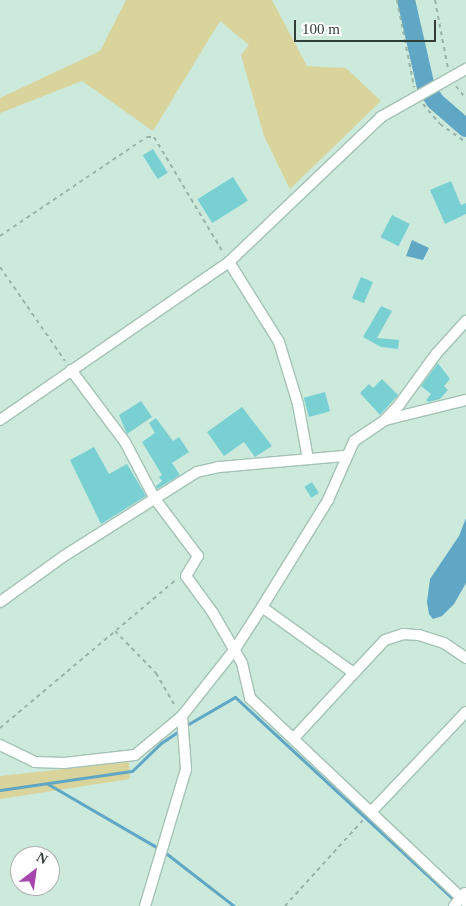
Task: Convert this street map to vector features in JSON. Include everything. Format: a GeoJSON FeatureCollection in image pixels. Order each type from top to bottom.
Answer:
{"type":"FeatureCollection","features":[{"type":"Feature","properties":{"kind":"street"},"geometry":{"type":"LineString","coordinates":[[0,420],[229,262],[360,135],[416,95],[466,69]]}},
{"type":"Feature","properties":{"kind":"street"},"geometry":{"type":"LineString","coordinates":[[229,262],[279,342],[298,404],[308,459]]}},
{"type":"Feature","properties":{"kind":"street"},"geometry":{"type":"LineString","coordinates":[[0,744],[36,762],[64,763],[135,755],[182,716],[234,649],[262,607],[328,500],[354,441],[385,420],[466,321]]}},
{"type":"Feature","properties":{"kind":"street"},"geometry":{"type":"LineString","coordinates":[[71,370],[125,442],[155,499],[198,556],[186,576],[213,613],[242,663],[250,698],[465,897],[454,906]]}},
{"type":"Feature","properties":{"kind":"street"},"geometry":{"type":"LineString","coordinates":[[385,420],[466,400]]}},
{"type":"Feature","properties":{"kind":"street"},"geometry":{"type":"LineString","coordinates":[[0,602],[64,556],[197,472],[219,467],[346,456]]}},
{"type":"Feature","properties":{"kind":"street"},"geometry":{"type":"LineString","coordinates":[[262,607],[354,673]]}},
{"type":"Feature","properties":{"kind":"street"},"geometry":{"type":"LineString","coordinates":[[294,738],[385,640],[403,634],[419,635],[444,643],[466,658]]}},
{"type":"Feature","properties":{"kind":"street"},"geometry":{"type":"LineString","coordinates":[[371,812],[466,712]]}},
{"type":"Feature","properties":{"kind":"street"},"geometry":{"type":"LineString","coordinates":[[145,906],[186,768],[182,716]]}},
{"type":"Feature","properties":{"kind":"path"},"geometry":{"type":"LineString","coordinates":[[397,0],[416,95],[440,124],[466,142]]}},
{"type":"Feature","properties":{"kind":"path"},"geometry":{"type":"LineString","coordinates":[[435,0],[441,42],[451,77],[466,99]]}},
{"type":"Feature","properties":{"kind":"path"},"geometry":{"type":"LineString","coordinates":[[0,236],[147,137],[154,137],[229,262]]}},
{"type":"Feature","properties":{"kind":"path"},"geometry":{"type":"LineString","coordinates":[[0,267],[71,370]]}},
{"type":"Feature","properties":{"kind":"path"},"geometry":{"type":"LineString","coordinates":[[0,728],[179,577],[186,576]]}},
{"type":"Feature","properties":{"kind":"path"},"geometry":{"type":"LineString","coordinates":[[114,631],[156,674],[182,716]]}},
{"type":"Feature","properties":{"kind":"path"},"geometry":{"type":"LineString","coordinates":[[285,906],[371,812]]}},
{"type":"Feature","properties":{"kind":"shaded area"},"geometry":{"type":"Polygon","coordinates":[[[126,0],[272,0],[307,66],[346,68],[381,101],[290,189],[264,136],[241,55],[249,45],[220,21],[153,131],[82,81],[0,113],[0,98],[100,51],[126,0]]]}},
{"type":"Feature","properties":{"kind":"shaded area"},"geometry":{"type":"Polygon","coordinates":[[[129,762],[130,779],[0,799],[0,776],[129,762]]]}},
{"type":"Feature","properties":{"kind":"water"},"geometry":{"type":"Polygon","coordinates":[[[412,240],[429,248],[423,260],[406,256],[412,240]]]}},
{"type":"Feature","properties":{"kind":"water"},"geometry":{"type":"Polygon","coordinates":[[[466,518],[466,583],[454,604],[442,616],[433,619],[429,614],[427,602],[430,579],[459,536],[466,518]]]}},
{"type":"Feature","properties":{"kind":"building"},"geometry":{"type":"Polygon","coordinates":[[[153,149],[168,173],[158,179],[143,155],[153,149]]]}},
{"type":"Feature","properties":{"kind":"building"},"geometry":{"type":"Polygon","coordinates":[[[233,177],[248,201],[212,223],[197,199],[233,177]]]}},
{"type":"Feature","properties":{"kind":"building"},"geometry":{"type":"Polygon","coordinates":[[[451,181],[461,205],[466,203],[466,214],[445,224],[430,190],[451,181]]]}},
{"type":"Feature","properties":{"kind":"building"},"geometry":{"type":"Polygon","coordinates":[[[392,215],[410,224],[398,246],[381,237],[392,215]]]}},
{"type":"Feature","properties":{"kind":"building"},"geometry":{"type":"Polygon","coordinates":[[[361,277],[373,282],[364,303],[352,298],[361,277]]]}},
{"type":"Feature","properties":{"kind":"building"},"geometry":{"type":"Polygon","coordinates":[[[381,306],[392,311],[377,338],[399,340],[398,349],[381,347],[363,337],[381,306]]]}},
{"type":"Feature","properties":{"kind":"building"},"geometry":{"type":"Polygon","coordinates":[[[438,363],[450,379],[444,386],[448,390],[440,399],[428,402],[426,400],[431,394],[421,386],[438,363]]]}},
{"type":"Feature","properties":{"kind":"building"},"geometry":{"type":"Polygon","coordinates":[[[382,379],[398,395],[380,415],[360,393],[369,384],[373,388],[382,379]]]}},
{"type":"Feature","properties":{"kind":"building"},"geometry":{"type":"Polygon","coordinates":[[[325,392],[330,411],[309,417],[304,398],[325,392]]]}},
{"type":"Feature","properties":{"kind":"building"},"geometry":{"type":"Polygon","coordinates":[[[141,401],[152,417],[127,434],[119,415],[141,401]]]}},
{"type":"Feature","properties":{"kind":"building"},"geometry":{"type":"Polygon","coordinates":[[[242,407],[272,446],[255,457],[244,442],[224,456],[207,432],[242,407]]]}},
{"type":"Feature","properties":{"kind":"building"},"geometry":{"type":"Polygon","coordinates":[[[156,418],[173,441],[179,437],[189,452],[172,463],[180,475],[157,489],[156,486],[162,481],[159,477],[162,475],[142,442],[155,433],[149,423],[156,418]]]}},
{"type":"Feature","properties":{"kind":"building"},"geometry":{"type":"Polygon","coordinates":[[[94,447],[109,474],[127,464],[146,496],[101,524],[70,460],[94,447]]]}},
{"type":"Feature","properties":{"kind":"building"},"geometry":{"type":"Polygon","coordinates":[[[312,482],[319,493],[311,498],[304,487],[312,482]]]}},
{"type":"Feature","properties":{"kind":"waterway"},"geometry":{"type":"LineString","coordinates":[[406,0],[426,87],[435,101],[466,128]]}},
{"type":"Feature","properties":{"kind":"waterway"},"geometry":{"type":"LineString","coordinates":[[185,726],[235,697],[461,906]]}},
{"type":"Feature","properties":{"kind":"waterway"},"geometry":{"type":"LineString","coordinates":[[0,790],[132,771],[161,743],[180,730]]}},
{"type":"Feature","properties":{"kind":"waterway"},"geometry":{"type":"LineString","coordinates":[[48,784],[158,848]]}},
{"type":"Feature","properties":{"kind":"waterway"},"geometry":{"type":"LineString","coordinates":[[167,854],[234,906]]}}]}
